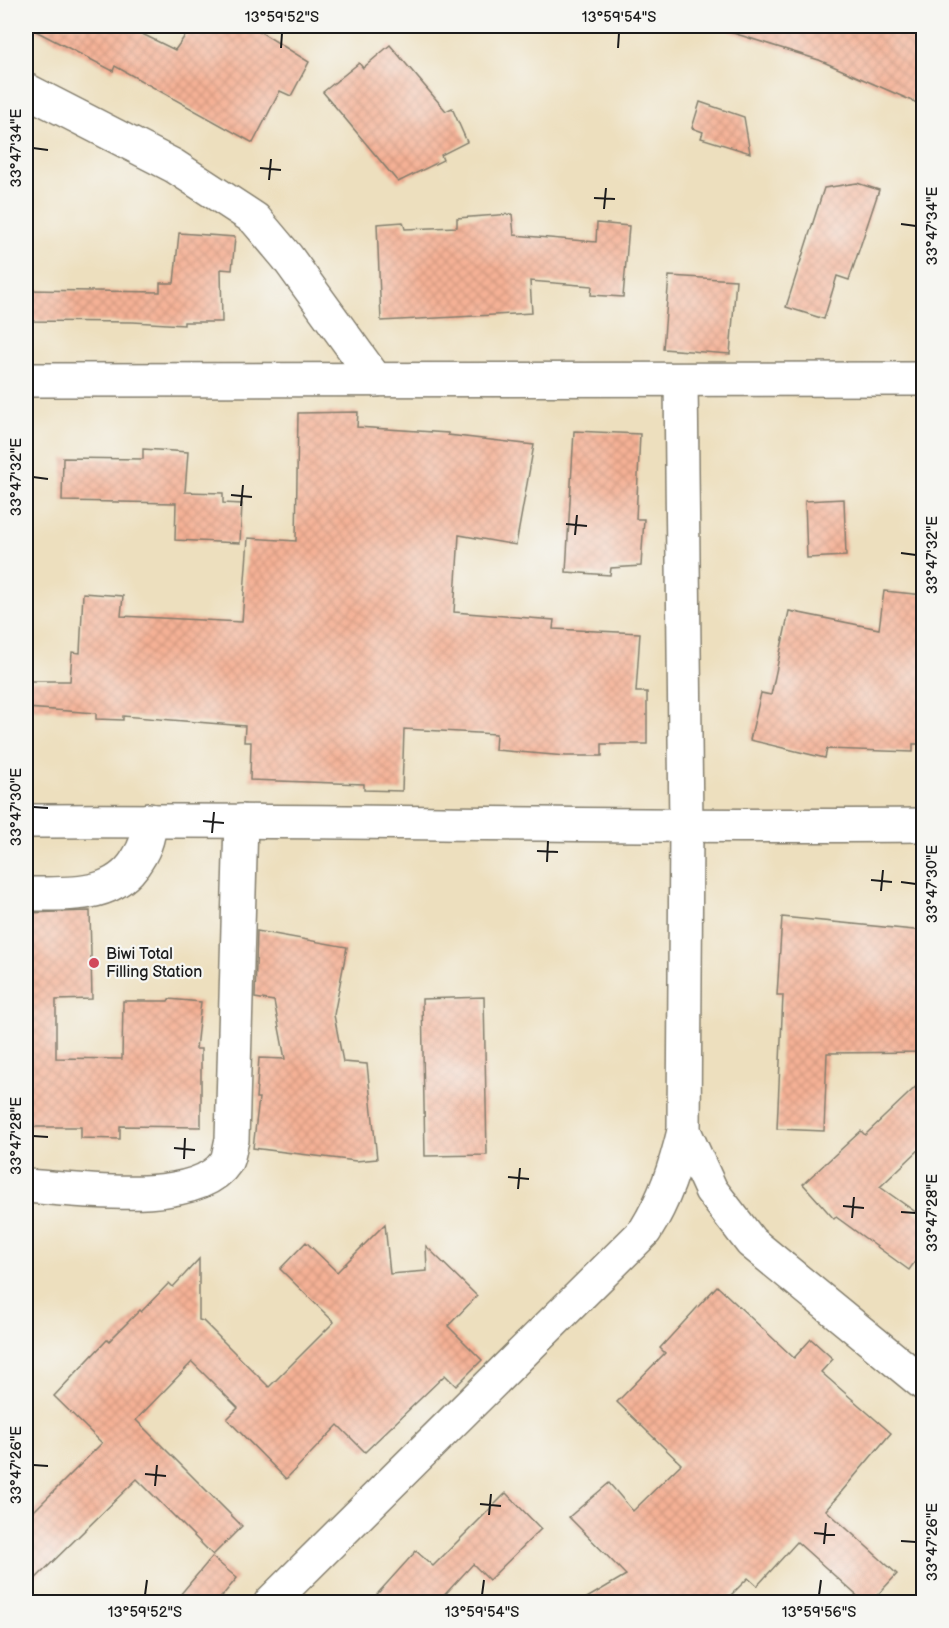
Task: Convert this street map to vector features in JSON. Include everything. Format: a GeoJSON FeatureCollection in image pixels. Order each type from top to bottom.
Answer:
{"type":"FeatureCollection","features":[{"type":"Feature","properties":{"kind":"street"},"geometry":{"type":"LineString","coordinates":[[26,90],[174,166],[255,219],[287,257],[376,380]]}},
{"type":"Feature","properties":{"kind":"street"},"geometry":{"type":"LineString","coordinates":[[26,380],[924,379]]}},
{"type":"Feature","properties":{"kind":"street"},"geometry":{"type":"LineString","coordinates":[[271,1602],[645,1231],[663,1202],[676,1168],[684,1131],[686,827],[681,381]]}},
{"type":"Feature","properties":{"kind":"street"},"geometry":{"type":"LineString","coordinates":[[26,821],[149,820],[686,827],[924,825]]}},
{"type":"Feature","properties":{"kind":"street"},"geometry":{"type":"LineString","coordinates":[[26,894],[78,893],[99,890],[117,882],[133,868],[143,850],[149,831],[149,820]]}},
{"type":"Feature","properties":{"kind":"street"},"geometry":{"type":"LineString","coordinates":[[26,1186],[146,1192],[182,1189],[206,1180],[226,1162],[232,1140],[241,821]]}},
{"type":"Feature","properties":{"kind":"street"},"geometry":{"type":"LineString","coordinates":[[684,1131],[711,1190],[751,1242],[924,1384]]}},
{"type":"Feature","properties":{"kind":"building"},"geometry":{"type":"Polygon","coordinates":[[[26,26],[126,26],[175,50],[192,26],[251,26],[309,62],[291,96],[280,91],[253,143],[115,66],[113,71],[26,26]]]}},
{"type":"Feature","properties":{"kind":"building"},"geometry":{"type":"Polygon","coordinates":[[[731,26],[924,26],[924,106],[819,60],[730,32],[731,26]]]}},
{"type":"Feature","properties":{"kind":"building"},"geometry":{"type":"Polygon","coordinates":[[[390,45],[446,111],[452,108],[467,142],[441,155],[443,160],[398,182],[323,92],[359,63],[363,68],[390,45]]]}},
{"type":"Feature","properties":{"kind":"building"},"geometry":{"type":"Polygon","coordinates":[[[700,102],[744,117],[750,153],[701,138],[703,132],[692,128],[700,102]]]}},
{"type":"Feature","properties":{"kind":"building"},"geometry":{"type":"Polygon","coordinates":[[[857,183],[879,190],[849,280],[837,276],[824,319],[786,307],[824,188],[857,183]]]}},
{"type":"Feature","properties":{"kind":"building"},"geometry":{"type":"Polygon","coordinates":[[[512,214],[514,235],[596,242],[597,223],[629,226],[623,297],[591,295],[592,286],[530,281],[532,313],[381,321],[377,224],[403,222],[405,229],[457,227],[457,218],[512,214]]]}},
{"type":"Feature","properties":{"kind":"building"},"geometry":{"type":"Polygon","coordinates":[[[179,233],[235,237],[232,270],[221,269],[222,322],[184,322],[184,325],[26,321],[26,290],[160,292],[160,283],[174,283],[179,233]]]}},
{"type":"Feature","properties":{"kind":"building"},"geometry":{"type":"Polygon","coordinates":[[[669,276],[736,280],[730,354],[663,349],[669,276]]]}},
{"type":"Feature","properties":{"kind":"building"},"geometry":{"type":"Polygon","coordinates":[[[358,412],[357,427],[448,433],[448,435],[534,445],[516,545],[459,535],[454,612],[554,620],[553,629],[640,633],[636,692],[647,692],[647,744],[602,744],[602,756],[566,756],[495,750],[496,734],[404,729],[402,791],[364,790],[364,784],[250,780],[251,742],[244,742],[245,726],[123,716],[123,720],[96,719],[96,713],[26,708],[26,681],[70,681],[72,652],[80,653],[83,593],[123,596],[121,616],[242,622],[248,538],[296,541],[298,413],[358,412]]]}},
{"type":"Feature","properties":{"kind":"building"},"geometry":{"type":"Polygon","coordinates":[[[574,431],[640,434],[636,519],[644,519],[641,566],[611,568],[610,575],[566,572],[574,431]]]}},
{"type":"Feature","properties":{"kind":"building"},"geometry":{"type":"Polygon","coordinates":[[[143,449],[188,452],[185,492],[223,493],[223,503],[242,504],[240,543],[175,540],[176,503],[62,501],[63,458],[143,459],[143,449]]]}},
{"type":"Feature","properties":{"kind":"building"},"geometry":{"type":"Polygon","coordinates":[[[844,499],[846,556],[807,558],[805,501],[844,499]]]}},
{"type":"Feature","properties":{"kind":"building"},"geometry":{"type":"Polygon","coordinates":[[[884,591],[924,595],[924,744],[913,744],[913,752],[827,749],[825,758],[750,740],[761,693],[771,695],[789,611],[879,629],[884,591]]]}},
{"type":"Feature","properties":{"kind":"building"},"geometry":{"type":"Polygon","coordinates":[[[90,911],[92,999],[56,1000],[56,1058],[122,1059],[123,1001],[168,1001],[169,999],[201,1002],[196,1049],[201,1049],[201,1127],[120,1126],[120,1139],[81,1138],[81,1127],[26,1127],[26,913],[90,911]]]}},
{"type":"Feature","properties":{"kind":"building"},"geometry":{"type":"Polygon","coordinates":[[[782,917],[924,931],[924,1052],[827,1053],[824,1131],[777,1129],[783,995],[777,995],[782,917]]]}},
{"type":"Feature","properties":{"kind":"building"},"geometry":{"type":"Polygon","coordinates":[[[257,931],[347,947],[334,1015],[343,1062],[367,1064],[377,1159],[356,1161],[253,1148],[259,1098],[256,1098],[259,1058],[285,1059],[274,1001],[255,998],[257,931]]]}},
{"type":"Feature","properties":{"kind":"building"},"geometry":{"type":"Polygon","coordinates":[[[484,997],[487,1155],[425,1156],[422,999],[484,997]]]}},
{"type":"Feature","properties":{"kind":"building"},"geometry":{"type":"Polygon","coordinates":[[[924,1079],[924,1145],[880,1187],[924,1218],[924,1249],[909,1270],[836,1217],[834,1219],[803,1184],[861,1131],[865,1135],[924,1079]]]}},
{"type":"Feature","properties":{"kind":"building"},"geometry":{"type":"Polygon","coordinates":[[[385,1224],[390,1274],[427,1271],[426,1246],[477,1296],[448,1326],[482,1360],[456,1386],[445,1375],[365,1452],[338,1425],[286,1479],[227,1419],[238,1408],[192,1362],[136,1420],[242,1526],[213,1555],[137,1479],[26,1588],[26,1519],[102,1443],[54,1396],[107,1340],[109,1341],[140,1310],[141,1312],[169,1283],[173,1287],[199,1259],[199,1320],[203,1321],[269,1387],[334,1322],[280,1269],[306,1242],[337,1272],[385,1224]]]}},
{"type":"Feature","properties":{"kind":"building"},"geometry":{"type":"Polygon","coordinates":[[[717,1286],[794,1358],[811,1339],[833,1359],[821,1372],[891,1433],[826,1510],[897,1574],[871,1602],[864,1602],[797,1542],[757,1586],[748,1578],[724,1602],[580,1602],[626,1575],[569,1517],[609,1483],[633,1511],[681,1464],[617,1402],[665,1353],[660,1348],[717,1286]]]}},
{"type":"Feature","properties":{"kind":"building"},"geometry":{"type":"Polygon","coordinates":[[[506,1493],[541,1529],[489,1580],[473,1564],[438,1602],[370,1602],[416,1551],[433,1566],[506,1493]]]}},
{"type":"Feature","properties":{"kind":"building"},"geometry":{"type":"Polygon","coordinates":[[[212,1557],[237,1578],[217,1602],[174,1602],[212,1557]]]}},
{"type":"Feature","properties":{"kind":"place","name":"Biwi Total Filling Station"},"geometry":{"type":"Point","coordinates":[94,963]}}]}
